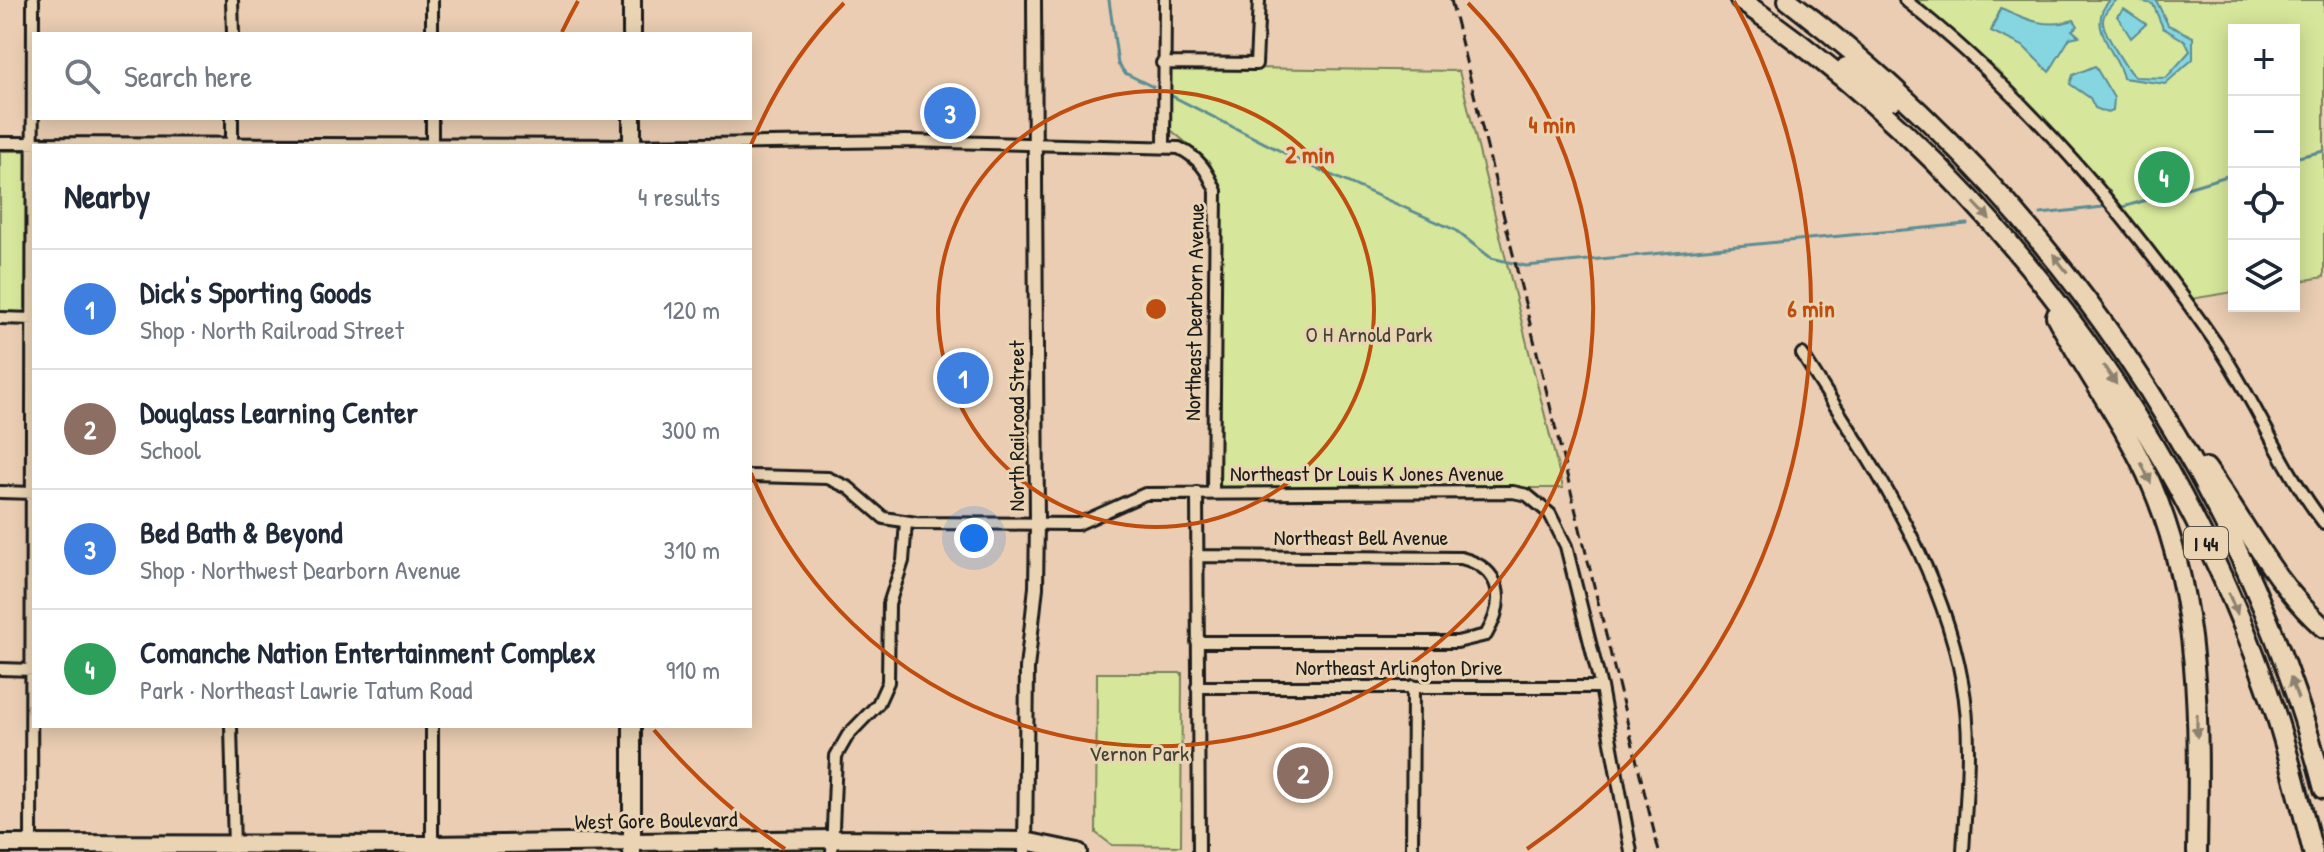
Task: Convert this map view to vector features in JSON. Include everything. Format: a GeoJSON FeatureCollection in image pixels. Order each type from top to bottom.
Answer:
{"type":"FeatureCollection","features":[{"type":"Feature","properties":{"kind":"highway","name":"I 44"},"geometry":{"type":"LineString","coordinates":[[1740,0],[1848,82],[1930,158],[2030,268],[2126,400],[2198,527],[2243,627],[2275,712],[2313,852]]}},
{"type":"Feature","properties":{"kind":"highway","name":"I 44"},"geometry":{"type":"LineString","coordinates":[[1786,0],[1865,62],[1949,138],[2050,250],[2129,357],[2179,438],[2249,574],[2299,702],[2324,789]]}},
{"type":"Feature","properties":{"kind":"highway"},"geometry":{"type":"LineString","coordinates":[[1786,0],[1930,158]]}},
{"type":"Feature","properties":{"kind":"highway"},"geometry":{"type":"LineString","coordinates":[[1759,13],[1949,138]]}},
{"type":"Feature","properties":{"kind":"highway"},"geometry":{"type":"LineString","coordinates":[[2030,268],[2078,358],[2138,456],[2177,556],[2194,653],[2197,852]]}},
{"type":"Feature","properties":{"kind":"highway"},"geometry":{"type":"LineString","coordinates":[[2129,357],[2237,511],[2270,566],[2293,597],[2324,628]]}},
{"type":"Feature","properties":{"kind":"main road"},"geometry":{"type":"LineString","coordinates":[[632,0],[632,32]]}},
{"type":"Feature","properties":{"kind":"main road"},"geometry":{"type":"LineString","coordinates":[[632,120],[632,144]]}},
{"type":"Feature","properties":{"kind":"main road"},"geometry":{"type":"LineString","coordinates":[[632,728],[632,848]]}},
{"type":"Feature","properties":{"kind":"main road","name":"West Gore Boulevard"},"geometry":{"type":"LineString","coordinates":[[0,844],[31,848],[1025,847],[1078,852]]}},
{"type":"Feature","properties":{"kind":"street"},"geometry":{"type":"LineString","coordinates":[[33,0],[33,32]]}},
{"type":"Feature","properties":{"kind":"street"},"geometry":{"type":"LineString","coordinates":[[232,0],[233,32]]}},
{"type":"Feature","properties":{"kind":"street"},"geometry":{"type":"LineString","coordinates":[[432,0],[432,32]]}},
{"type":"Feature","properties":{"kind":"street","name":"North Railroad Street"},"geometry":{"type":"LineString","coordinates":[[1025,847],[1027,668],[1036,587],[1037,524],[1034,0]]}},
{"type":"Feature","properties":{"kind":"street"},"geometry":{"type":"LineString","coordinates":[[1164,147],[1162,63],[1165,0]]}},
{"type":"Feature","properties":{"kind":"street"},"geometry":{"type":"LineString","coordinates":[[1162,63],[1256,64],[1259,0]]}},
{"type":"Feature","properties":{"kind":"street"},"geometry":{"type":"LineString","coordinates":[[1905,0],[1991,76],[2128,224],[2219,348],[2324,523]]}},
{"type":"Feature","properties":{"kind":"street"},"geometry":{"type":"LineString","coordinates":[[32,120],[32,143]]}},
{"type":"Feature","properties":{"kind":"street"},"geometry":{"type":"LineString","coordinates":[[232,120],[232,144]]}},
{"type":"Feature","properties":{"kind":"street"},"geometry":{"type":"LineString","coordinates":[[432,120],[432,144]]}},
{"type":"Feature","properties":{"kind":"street","name":"Northeast Dearborn Avenue"},"geometry":{"type":"LineString","coordinates":[[742,144],[906,141],[1164,147],[1179,148],[1194,155],[1207,170],[1216,191],[1213,493]]}},
{"type":"Feature","properties":{"kind":"street","name":"Northeast Dearborn Avenue"},"geometry":{"type":"LineString","coordinates":[[0,143],[132,144]]}},
{"type":"Feature","properties":{"kind":"street"},"geometry":{"type":"LineString","coordinates":[[0,318],[32,319]]}},
{"type":"Feature","properties":{"kind":"street"},"geometry":{"type":"LineString","coordinates":[[1802,354],[1903,517],[1947,619],[1963,682],[1969,744],[1963,852]]}},
{"type":"Feature","properties":{"kind":"street"},"geometry":{"type":"LineString","coordinates":[[752,476],[817,477],[838,481],[884,518],[906,522],[1078,524],[1145,494],[1213,493]]}},
{"type":"Feature","properties":{"kind":"street"},"geometry":{"type":"LineString","coordinates":[[0,492],[32,493]]}},
{"type":"Feature","properties":{"kind":"street","name":"Northeast Dr Louis K Jones Avenue"},"geometry":{"type":"LineString","coordinates":[[1213,493],[1513,492],[1527,495],[1550,514],[1566,546],[1601,687],[1631,852]]}},
{"type":"Feature","properties":{"kind":"street"},"geometry":{"type":"LineString","coordinates":[[1197,493],[1199,852]]}},
{"type":"Feature","properties":{"kind":"street"},"geometry":{"type":"LineString","coordinates":[[832,846],[836,756],[848,735],[878,704],[888,682],[889,604],[903,561],[906,522]]}},
{"type":"Feature","properties":{"kind":"street","name":"Northeast Bell Avenue"},"geometry":{"type":"LineString","coordinates":[[1197,556],[1461,558],[1479,563],[1493,577],[1499,601]]}},
{"type":"Feature","properties":{"kind":"street","name":"Northeast Arlington Drive"},"geometry":{"type":"LineString","coordinates":[[1197,642],[1457,642],[1486,635],[1496,617],[1499,601]]}},
{"type":"Feature","properties":{"kind":"street"},"geometry":{"type":"LineString","coordinates":[[0,669],[32,670],[31,848]]}},
{"type":"Feature","properties":{"kind":"street"},"geometry":{"type":"LineString","coordinates":[[1412,852],[1413,686]]}},
{"type":"Feature","properties":{"kind":"street","name":"Northeast Arlington Drive"},"geometry":{"type":"LineString","coordinates":[[1197,687],[1601,687]]}},
{"type":"Feature","properties":{"kind":"street"},"geometry":{"type":"LineString","coordinates":[[231,728],[234,848]]}},
{"type":"Feature","properties":{"kind":"street"},"geometry":{"type":"LineString","coordinates":[[432,728],[432,848]]}},
{"type":"Feature","properties":{"kind":"green space"},"geometry":{"type":"Polygon","coordinates":[[[1914,0],[2324,0],[2324,277],[2300,281],[2300,24],[2228,24],[2228,293],[2191,299],[2128,218],[2061,141],[1953,34],[1914,0]]]}},
{"type":"Feature","properties":{"kind":"green space","name":"O H Arnold Park"},"geometry":{"type":"Polygon","coordinates":[[[1169,67],[1459,71],[1563,488],[1223,488],[1219,485],[1220,194],[1210,163],[1171,130],[1169,67]]]}},
{"type":"Feature","properties":{"kind":"green space"},"geometry":{"type":"Polygon","coordinates":[[[0,151],[25,151],[28,156],[27,308],[21,313],[0,313],[0,151]]]}},
{"type":"Feature","properties":{"kind":"green space","name":"Vernon Park"},"geometry":{"type":"Polygon","coordinates":[[[1097,673],[1182,673],[1181,846],[1112,845],[1096,833],[1097,673]]]}},
{"type":"Feature","properties":{"kind":"green space"},"geometry":{"type":"Polygon","coordinates":[[[827,844],[827,852],[647,852],[647,851],[827,844]]]}},
{"type":"Feature","properties":{"kind":"green space"},"geometry":{"type":"Polygon","coordinates":[[[1018,844],[1018,852],[838,852],[838,846],[1018,844]]]}},
{"type":"Feature","properties":{"kind":"water"},"geometry":{"type":"Polygon","coordinates":[[[2110,0],[2117,0],[2103,18],[2104,27],[2121,59],[2135,77],[2166,78],[2190,51],[2185,41],[2163,28],[2153,4],[2134,0],[2156,0],[2168,25],[2193,37],[2193,59],[2165,84],[2123,78],[2101,30],[2103,10],[2110,0]]]}},
{"type":"Feature","properties":{"kind":"water"},"geometry":{"type":"Polygon","coordinates":[[[2001,8],[2046,23],[2074,20],[2078,26],[2072,30],[2079,36],[2070,38],[2049,72],[2023,46],[1991,31],[2001,8]]]}},
{"type":"Feature","properties":{"kind":"water"},"geometry":{"type":"Polygon","coordinates":[[[2124,9],[2146,24],[2131,38],[2117,16],[2124,9]]]}},
{"type":"Feature","properties":{"kind":"water"},"geometry":{"type":"Polygon","coordinates":[[[2095,66],[2114,98],[2113,111],[2108,113],[2095,108],[2090,98],[2070,84],[2073,75],[2095,66]]]}},
{"type":"Feature","properties":{"kind":"waterway"},"geometry":{"type":"LineString","coordinates":[[1109,0],[1118,64],[1125,73],[1153,87]]}},
{"type":"Feature","properties":{"kind":"waterway"},"geometry":{"type":"LineString","coordinates":[[1170,95],[1304,163],[1455,230],[1491,258],[1526,266],[1967,224]]}},
{"type":"Feature","properties":{"kind":"waterway"},"geometry":{"type":"LineString","coordinates":[[2300,157],[2324,151]]}},
{"type":"Feature","properties":{"kind":"waterway"},"geometry":{"type":"LineString","coordinates":[[2123,207],[2228,176]]}},
{"type":"Feature","properties":{"kind":"waterway"},"geometry":{"type":"LineString","coordinates":[[2041,214],[2103,207]]}},
{"type":"Feature","properties":{"kind":"railway"},"geometry":{"type":"LineString","coordinates":[[1451,0],[1659,852]]}},
{"type":"Feature","properties":{"kind":"place","name":"Bed Bath & Beyond"},"geometry":{"type":"Point","coordinates":[950,113]}},
{"type":"Feature","properties":{"kind":"place","name":"Comanche Nation Entertainment Complex"},"geometry":{"type":"Point","coordinates":[2164,177]}},
{"type":"Feature","properties":{"kind":"place","name":"Dick's Sporting Goods"},"geometry":{"type":"Point","coordinates":[963,378]}},
{"type":"Feature","properties":{"kind":"place","name":"Douglass Learning Center"},"geometry":{"type":"Point","coordinates":[1303,773]}}]}
